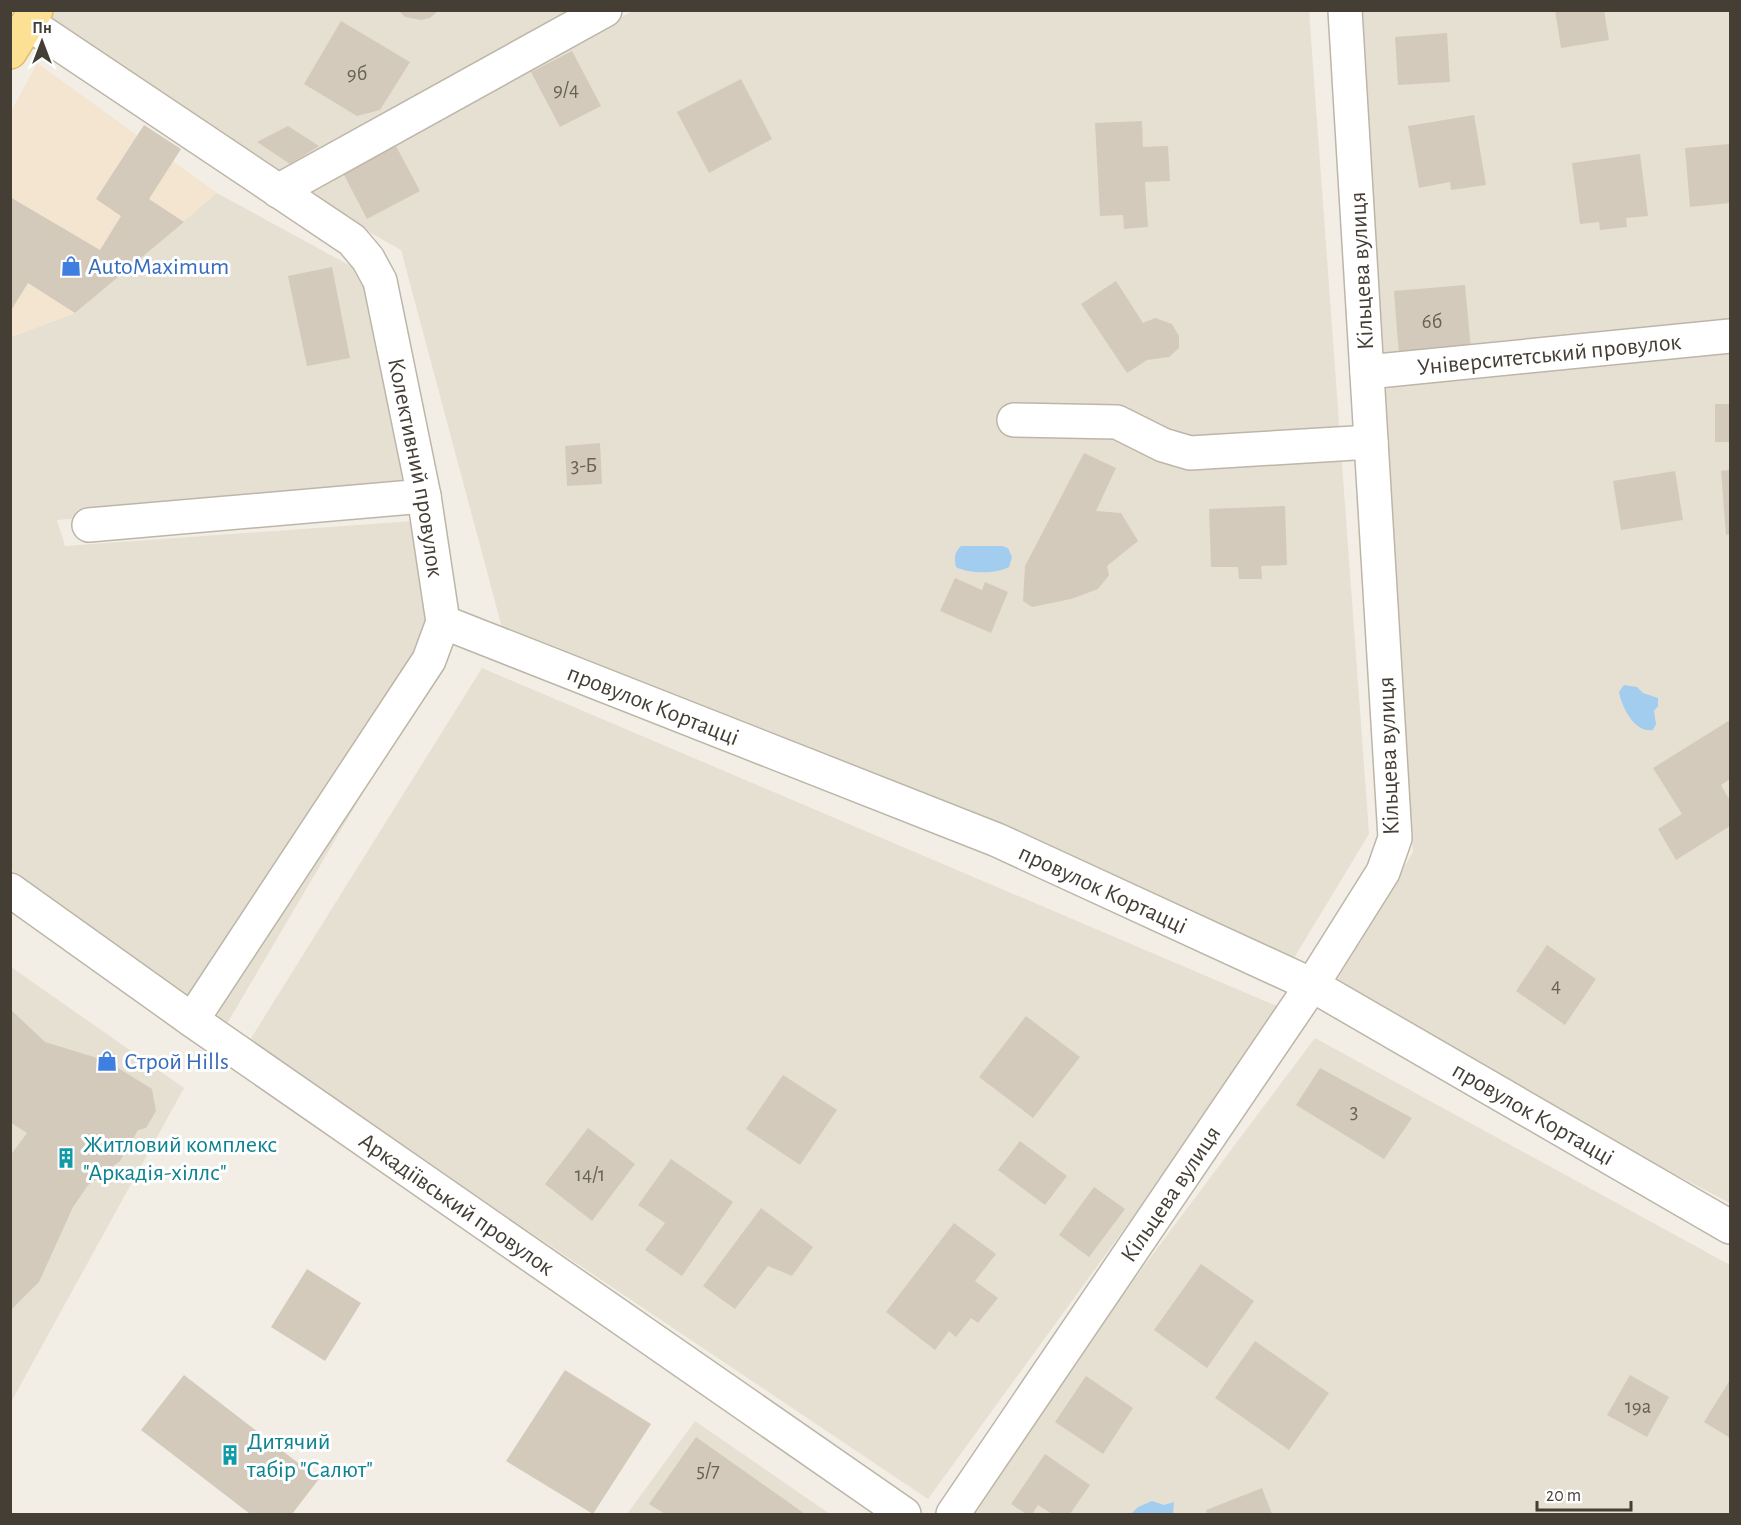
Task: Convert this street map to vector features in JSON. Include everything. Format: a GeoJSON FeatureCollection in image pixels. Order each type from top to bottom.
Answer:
{"type":"FeatureCollection","features":[{"type":"Feature","properties":{"kind":"main road"},"geometry":{"type":"LineString","coordinates":[[10,52],[32,17]]}},
{"type":"Feature","properties":{"kind":"street"},"geometry":{"type":"LineString","coordinates":[[278,191],[605,10]]}},
{"type":"Feature","properties":{"kind":"street","name":"Кільцева вулиця"},"geometry":{"type":"LineString","coordinates":[[952,1515],[1312,985],[1383,872],[1395,838],[1345,10]]}},
{"type":"Feature","properties":{"kind":"street","name":"Колективний провулок"},"geometry":{"type":"LineString","coordinates":[[32,17],[278,191],[352,240],[368,259],[380,281],[424,496],[443,622],[429,660],[192,1020]]}},
{"type":"Feature","properties":{"kind":"street","name":"Університетський провулок"},"geometry":{"type":"LineString","coordinates":[[1367,372],[1731,336]]}},
{"type":"Feature","properties":{"kind":"street"},"geometry":{"type":"LineString","coordinates":[[1014,420],[1117,422],[1163,445],[1190,453],[1371,442]]}},
{"type":"Feature","properties":{"kind":"street"},"geometry":{"type":"LineString","coordinates":[[89,525],[424,496]]}},
{"type":"Feature","properties":{"kind":"street","name":"провулок Кортацці"},"geometry":{"type":"LineString","coordinates":[[443,622],[997,840],[1312,985],[1731,1227]]}},
{"type":"Feature","properties":{"kind":"street","name":"Аркадіївський провулок"},"geometry":{"type":"LineString","coordinates":[[10,890],[192,1020],[904,1515]]}},
{"type":"Feature","properties":{"kind":"shaded area"},"geometry":{"type":"Polygon","coordinates":[[[56,10],[592,11],[292,179],[47,24],[56,10]]]}},
{"type":"Feature","properties":{"kind":"shaded area"},"geometry":{"type":"Polygon","coordinates":[[[633,11],[1309,11],[1369,834],[1288,968],[505,639],[401,250],[291,188],[633,11]]]}},
{"type":"Feature","properties":{"kind":"shaded area"},"geometry":{"type":"Polygon","coordinates":[[[1348,11],[1730,11],[1730,1203],[1329,993],[1413,852],[1348,11]]]}},
{"type":"Feature","properties":{"kind":"shaded area"},"geometry":{"type":"Polygon","coordinates":[[[37,63],[217,193],[75,313],[11,337],[11,112],[37,63]]]}},
{"type":"Feature","properties":{"kind":"shaded area"},"geometry":{"type":"Polygon","coordinates":[[[217,193],[369,276],[407,490],[57,520],[65,546],[427,520],[451,643],[225,1027],[11,870],[11,337],[75,313],[217,193]]]}},
{"type":"Feature","properties":{"kind":"shaded area"},"geometry":{"type":"Polygon","coordinates":[[[482,668],[1284,1009],[928,1499],[248,1043],[482,668]]]}},
{"type":"Feature","properties":{"kind":"shaded area"},"geometry":{"type":"Polygon","coordinates":[[[11,967],[184,1088],[11,1402],[11,967]]]}},
{"type":"Feature","properties":{"kind":"shaded area"},"geometry":{"type":"Polygon","coordinates":[[[1315,1038],[1730,1265],[1730,1514],[958,1514],[1315,1038]]]}},
{"type":"Feature","properties":{"kind":"shaded area"},"geometry":{"type":"Polygon","coordinates":[[[695,1421],[830,1514],[627,1514],[695,1421]]]}},
{"type":"Feature","properties":{"kind":"water"},"geometry":{"type":"Polygon","coordinates":[[[961,546],[1008,548],[1012,557],[1009,567],[982,572],[956,567],[955,556],[961,546]]]}},
{"type":"Feature","properties":{"kind":"water"},"geometry":{"type":"Polygon","coordinates":[[[1624,685],[1637,687],[1643,693],[1658,698],[1658,706],[1654,711],[1656,724],[1653,730],[1640,727],[1630,718],[1619,692],[1624,685]]]}},
{"type":"Feature","properties":{"kind":"water"},"geometry":{"type":"Polygon","coordinates":[[[1152,1501],[1164,1505],[1174,1502],[1173,1514],[1131,1514],[1138,1507],[1152,1501]]]}},
{"type":"Feature","properties":{"kind":"building"},"geometry":{"type":"Polygon","coordinates":[[[398,10],[439,10],[430,18],[421,20],[405,17],[398,10]]]}},
{"type":"Feature","properties":{"kind":"building"},"geometry":{"type":"Polygon","coordinates":[[[1555,10],[1604,10],[1609,40],[1561,48],[1555,10]]]}},
{"type":"Feature","properties":{"kind":"building"},"geometry":{"type":"Polygon","coordinates":[[[341,21],[410,62],[380,110],[357,116],[304,84],[341,21]]]}},
{"type":"Feature","properties":{"kind":"building"},"geometry":{"type":"Polygon","coordinates":[[[1447,33],[1450,82],[1398,85],[1395,37],[1447,33]]]}},
{"type":"Feature","properties":{"kind":"building"},"geometry":{"type":"Polygon","coordinates":[[[572,51],[601,106],[560,127],[531,72],[572,51]]]}},
{"type":"Feature","properties":{"kind":"building"},"geometry":{"type":"Polygon","coordinates":[[[741,79],[772,139],[709,173],[677,112],[741,79]]]}},
{"type":"Feature","properties":{"kind":"building"},"geometry":{"type":"Polygon","coordinates":[[[1474,115],[1486,185],[1451,190],[1450,182],[1419,188],[1408,126],[1474,115]]]}},
{"type":"Feature","properties":{"kind":"building"},"geometry":{"type":"Polygon","coordinates":[[[1142,121],[1143,147],[1168,146],[1170,181],[1145,182],[1148,227],[1124,229],[1123,215],[1100,216],[1095,123],[1142,121]]]}},
{"type":"Feature","properties":{"kind":"building","name":"AutoMaximum"},"geometry":{"type":"Polygon","coordinates":[[[144,125],[181,149],[149,199],[184,222],[75,313],[28,283],[10,312],[10,197],[100,250],[121,216],[96,199],[144,125]]]}},
{"type":"Feature","properties":{"kind":"building"},"geometry":{"type":"Polygon","coordinates":[[[288,126],[319,146],[290,164],[257,142],[288,126]]]}},
{"type":"Feature","properties":{"kind":"building"},"geometry":{"type":"Polygon","coordinates":[[[1730,144],[1730,203],[1690,207],[1685,148],[1730,144]]]}},
{"type":"Feature","properties":{"kind":"building"},"geometry":{"type":"Polygon","coordinates":[[[396,146],[420,191],[367,219],[343,173],[396,146]]]}},
{"type":"Feature","properties":{"kind":"building"},"geometry":{"type":"Polygon","coordinates":[[[1640,154],[1648,216],[1626,218],[1627,227],[1600,230],[1599,222],[1580,224],[1572,163],[1640,154]]]}},
{"type":"Feature","properties":{"kind":"building"},"geometry":{"type":"Polygon","coordinates":[[[332,267],[350,358],[307,366],[288,276],[332,267]]]}},
{"type":"Feature","properties":{"kind":"building"},"geometry":{"type":"Polygon","coordinates":[[[1116,281],[1143,323],[1155,318],[1172,324],[1179,336],[1179,348],[1169,357],[1147,360],[1127,373],[1081,304],[1116,281]]]}},
{"type":"Feature","properties":{"kind":"building"},"geometry":{"type":"Polygon","coordinates":[[[1465,285],[1471,350],[1399,356],[1394,291],[1465,285]]]}},
{"type":"Feature","properties":{"kind":"building"},"geometry":{"type":"Polygon","coordinates":[[[1715,404],[1730,404],[1730,442],[1715,442],[1715,404]]]}},
{"type":"Feature","properties":{"kind":"building"},"geometry":{"type":"Polygon","coordinates":[[[600,443],[602,484],[567,486],[565,446],[600,443]]]}},
{"type":"Feature","properties":{"kind":"building"},"geometry":{"type":"Polygon","coordinates":[[[1084,453],[1116,468],[1096,511],[1121,513],[1138,541],[1107,566],[1109,575],[1098,589],[1071,599],[1032,607],[1023,601],[1025,566],[1084,453]]]}},
{"type":"Feature","properties":{"kind":"building"},"geometry":{"type":"Polygon","coordinates":[[[1730,470],[1730,534],[1726,535],[1721,471],[1730,470]]]}},
{"type":"Feature","properties":{"kind":"building"},"geometry":{"type":"Polygon","coordinates":[[[1675,471],[1683,520],[1621,530],[1613,481],[1675,471]]]}},
{"type":"Feature","properties":{"kind":"building"},"geometry":{"type":"Polygon","coordinates":[[[1285,506],[1287,565],[1261,566],[1262,579],[1239,579],[1238,567],[1211,567],[1209,509],[1285,506]]]}},
{"type":"Feature","properties":{"kind":"building"},"geometry":{"type":"Polygon","coordinates":[[[955,578],[982,590],[985,582],[1008,592],[991,633],[940,611],[955,578]]]}},
{"type":"Feature","properties":{"kind":"building"},"geometry":{"type":"Polygon","coordinates":[[[1730,720],[1730,779],[1721,785],[1730,801],[1730,826],[1676,860],[1658,829],[1682,814],[1653,768],[1730,720]]]}},
{"type":"Feature","properties":{"kind":"building"},"geometry":{"type":"Polygon","coordinates":[[[1547,945],[1596,979],[1565,1025],[1516,991],[1547,945]]]}},
{"type":"Feature","properties":{"kind":"building","name":"Житловий комплекс \"Аркадія-хіллс\""},"geometry":{"type":"Polygon","coordinates":[[[10,1009],[45,1042],[107,1061],[152,1089],[156,1111],[146,1128],[138,1130],[120,1161],[88,1185],[73,1207],[39,1282],[10,1311],[10,1156],[27,1133],[10,1122],[10,1009]]]}},
{"type":"Feature","properties":{"kind":"building"},"geometry":{"type":"Polygon","coordinates":[[[1026,1016],[1080,1057],[1033,1118],[979,1077],[1026,1016]]]}},
{"type":"Feature","properties":{"kind":"building"},"geometry":{"type":"Polygon","coordinates":[[[1320,1068],[1412,1118],[1384,1159],[1296,1105],[1320,1068]]]}},
{"type":"Feature","properties":{"kind":"building"},"geometry":{"type":"Polygon","coordinates":[[[783,1075],[837,1110],[800,1165],[746,1129],[783,1075]]]}},
{"type":"Feature","properties":{"kind":"building"},"geometry":{"type":"Polygon","coordinates":[[[588,1128],[635,1164],[592,1221],[545,1184],[588,1128]]]}},
{"type":"Feature","properties":{"kind":"building"},"geometry":{"type":"Polygon","coordinates":[[[1020,1141],[1067,1176],[1045,1205],[998,1170],[1020,1141]]]}},
{"type":"Feature","properties":{"kind":"building"},"geometry":{"type":"Polygon","coordinates":[[[671,1159],[733,1202],[682,1276],[645,1250],[665,1223],[638,1205],[671,1159]]]}},
{"type":"Feature","properties":{"kind":"building"},"geometry":{"type":"Polygon","coordinates":[[[1094,1187],[1125,1209],[1089,1257],[1059,1235],[1094,1187]]]}},
{"type":"Feature","properties":{"kind":"building"},"geometry":{"type":"Polygon","coordinates":[[[761,1208],[813,1247],[792,1276],[768,1266],[735,1309],[703,1286],[761,1208]]]}},
{"type":"Feature","properties":{"kind":"building"},"geometry":{"type":"Polygon","coordinates":[[[954,1223],[996,1254],[975,1281],[998,1298],[978,1323],[971,1318],[956,1337],[949,1331],[935,1350],[886,1312],[954,1223]]]}},
{"type":"Feature","properties":{"kind":"building"},"geometry":{"type":"Polygon","coordinates":[[[1201,1264],[1254,1301],[1207,1368],[1154,1330],[1201,1264]]]}},
{"type":"Feature","properties":{"kind":"building"},"geometry":{"type":"Polygon","coordinates":[[[307,1269],[361,1303],[325,1361],[271,1327],[307,1269]]]}},
{"type":"Feature","properties":{"kind":"building"},"geometry":{"type":"Polygon","coordinates":[[[1255,1341],[1329,1393],[1289,1450],[1215,1398],[1255,1341]]]}},
{"type":"Feature","properties":{"kind":"building"},"geometry":{"type":"Polygon","coordinates":[[[565,1370],[651,1424],[593,1514],[506,1461],[565,1370]]]}},
{"type":"Feature","properties":{"kind":"building","name":"Дитячий табір \"Салют\""},"geometry":{"type":"Polygon","coordinates":[[[184,1375],[319,1479],[292,1514],[250,1514],[141,1430],[184,1375]]]}},
{"type":"Feature","properties":{"kind":"building"},"geometry":{"type":"Polygon","coordinates":[[[1630,1375],[1669,1397],[1647,1437],[1607,1415],[1630,1375]]]}},
{"type":"Feature","properties":{"kind":"building"},"geometry":{"type":"Polygon","coordinates":[[[1086,1376],[1133,1408],[1103,1454],[1055,1422],[1086,1376]]]}},
{"type":"Feature","properties":{"kind":"building"},"geometry":{"type":"Polygon","coordinates":[[[1730,1380],[1730,1438],[1704,1422],[1730,1380]]]}},
{"type":"Feature","properties":{"kind":"building"},"geometry":{"type":"Polygon","coordinates":[[[696,1437],[805,1514],[665,1514],[649,1504],[696,1437]]]}},
{"type":"Feature","properties":{"kind":"building"},"geometry":{"type":"Polygon","coordinates":[[[1045,1454],[1090,1485],[1070,1514],[1052,1514],[1038,1505],[1032,1514],[1026,1514],[1011,1504],[1045,1454]]]}},
{"type":"Feature","properties":{"kind":"building"},"geometry":{"type":"Polygon","coordinates":[[[1262,1488],[1272,1514],[1207,1514],[1206,1510],[1262,1488]]]}},
{"type":"Feature","properties":{"kind":"place","name":"AutoMaximum"},"geometry":{"type":"Point","coordinates":[71,266]}},
{"type":"Feature","properties":{"kind":"place","name":"Строй Hills"},"geometry":{"type":"Point","coordinates":[107,1061]}},
{"type":"Feature","properties":{"kind":"place","name":"Житловий комплекс \"Аркадія-хіллс\""},"geometry":{"type":"Point","coordinates":[66,1158]}},
{"type":"Feature","properties":{"kind":"place","name":"Дитячий табір \"Салют\""},"geometry":{"type":"Point","coordinates":[230,1455]}}]}
